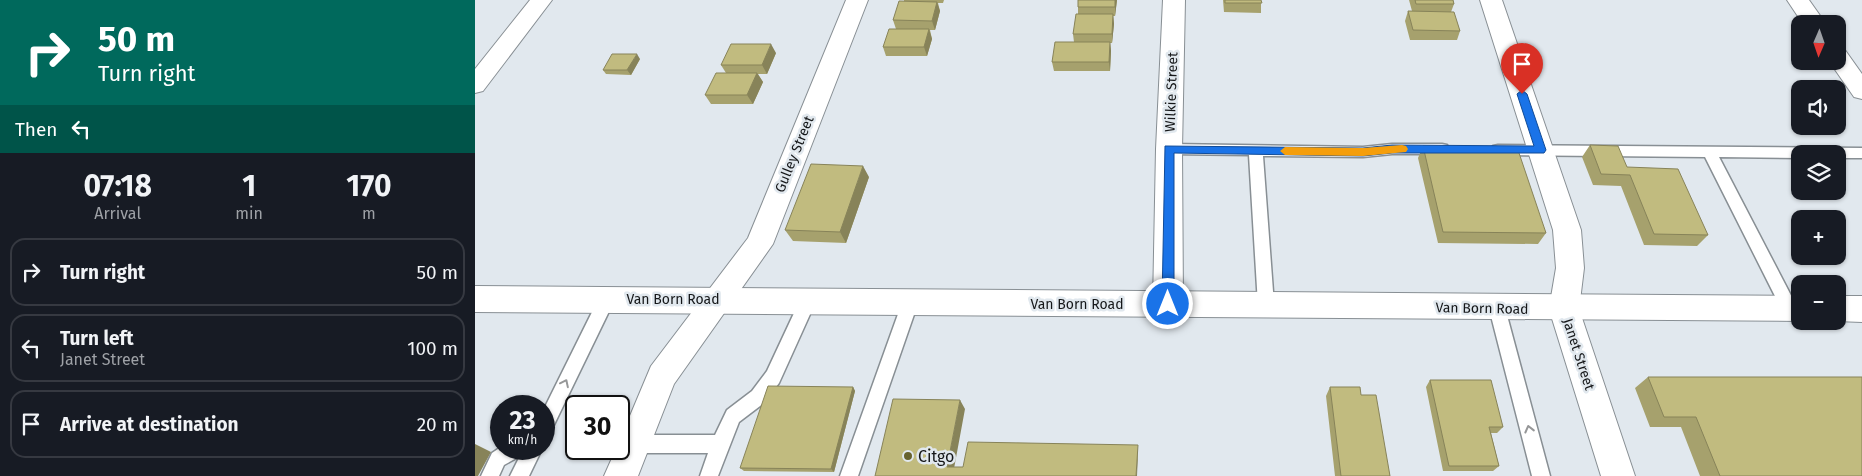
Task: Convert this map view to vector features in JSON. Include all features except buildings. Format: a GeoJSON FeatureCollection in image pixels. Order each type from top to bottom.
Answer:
{"type":"FeatureCollection","features":[{"type":"Feature","properties":{"kind":"street"},"geometry":{"type":"LineString","coordinates":[[475,85],[541,0]]}},
{"type":"Feature","properties":{"kind":"street","name":"Gulley Street"},"geometry":{"type":"LineString","coordinates":[[621,476],[662,376],[759,244],[857,0]]}},
{"type":"Feature","properties":{"kind":"street","name":"Wilkie Street"},"geometry":{"type":"LineString","coordinates":[[1168,304],[1169,149],[1174,0]]}},
{"type":"Feature","properties":{"kind":"street","name":"Janet Street"},"geometry":{"type":"LineString","coordinates":[[1491,0],[1567,230],[1570,268],[1564,308],[1618,476]]}},
{"type":"Feature","properties":{"kind":"street"},"geometry":{"type":"LineString","coordinates":[[1798,0],[1809,15]]}},
{"type":"Feature","properties":{"kind":"street"},"geometry":{"type":"LineString","coordinates":[[1846,69],[1862,91]]}},
{"type":"Feature","properties":{"kind":"street","name":"Van Born Road"},"geometry":{"type":"LineString","coordinates":[[476,301],[717,299],[910,303],[1791,309]]}},
{"type":"Feature","properties":{"kind":"street"},"geometry":{"type":"LineString","coordinates":[[1846,309],[1862,309]]}},
{"type":"Feature","properties":{"kind":"lane"},"geometry":{"type":"LineString","coordinates":[[1169,149],[1363,152],[1392,149],[1457,150]]}},
{"type":"Feature","properties":{"kind":"lane"},"geometry":{"type":"LineString","coordinates":[[1256,150],[1266,305]]}},
{"type":"Feature","properties":{"kind":"lane"},"geometry":{"type":"LineString","coordinates":[[1485,150],[1862,153]]}},
{"type":"Feature","properties":{"kind":"lane"},"geometry":{"type":"LineString","coordinates":[[1709,152],[1791,302]]}},
{"type":"Feature","properties":{"kind":"lane"},"geometry":{"type":"LineString","coordinates":[[555,405],[607,299]]}},
{"type":"Feature","properties":{"kind":"lane"},"geometry":{"type":"LineString","coordinates":[[709,476],[720,444],[733,416],[758,397],[773,377],[808,301]]}},
{"type":"Feature","properties":{"kind":"lane"},"geometry":{"type":"LineString","coordinates":[[849,476],[910,303]]}},
{"type":"Feature","properties":{"kind":"lane"},"geometry":{"type":"LineString","coordinates":[[1497,308],[1541,476]]}},
{"type":"Feature","properties":{"kind":"lane"},"geometry":{"type":"LineString","coordinates":[[635,444],[720,444]]}},
{"type":"Feature","properties":{"kind":"lane"},"geometry":{"type":"LineString","coordinates":[[490,476],[497,460]]}},
{"type":"Feature","properties":{"kind":"lane"},"geometry":{"type":"LineString","coordinates":[[519,476],[527,460]]}},
{"type":"Feature","properties":{"kind":"slow traffic"},"geometry":{"type":"LineString","coordinates":[[1285,151],[1363,152],[1402,149]]}},
{"type":"Feature","properties":{"kind":"place","name":"Citgo"},"geometry":{"type":"Point","coordinates":[908,456]}},
{"type":"Feature","properties":{"kind":"route"},"geometry":{"type":"LineString","coordinates":[[1168,304],[1169,149],[1363,152],[1392,149],[1541,150],[1522,94]]}}]}
